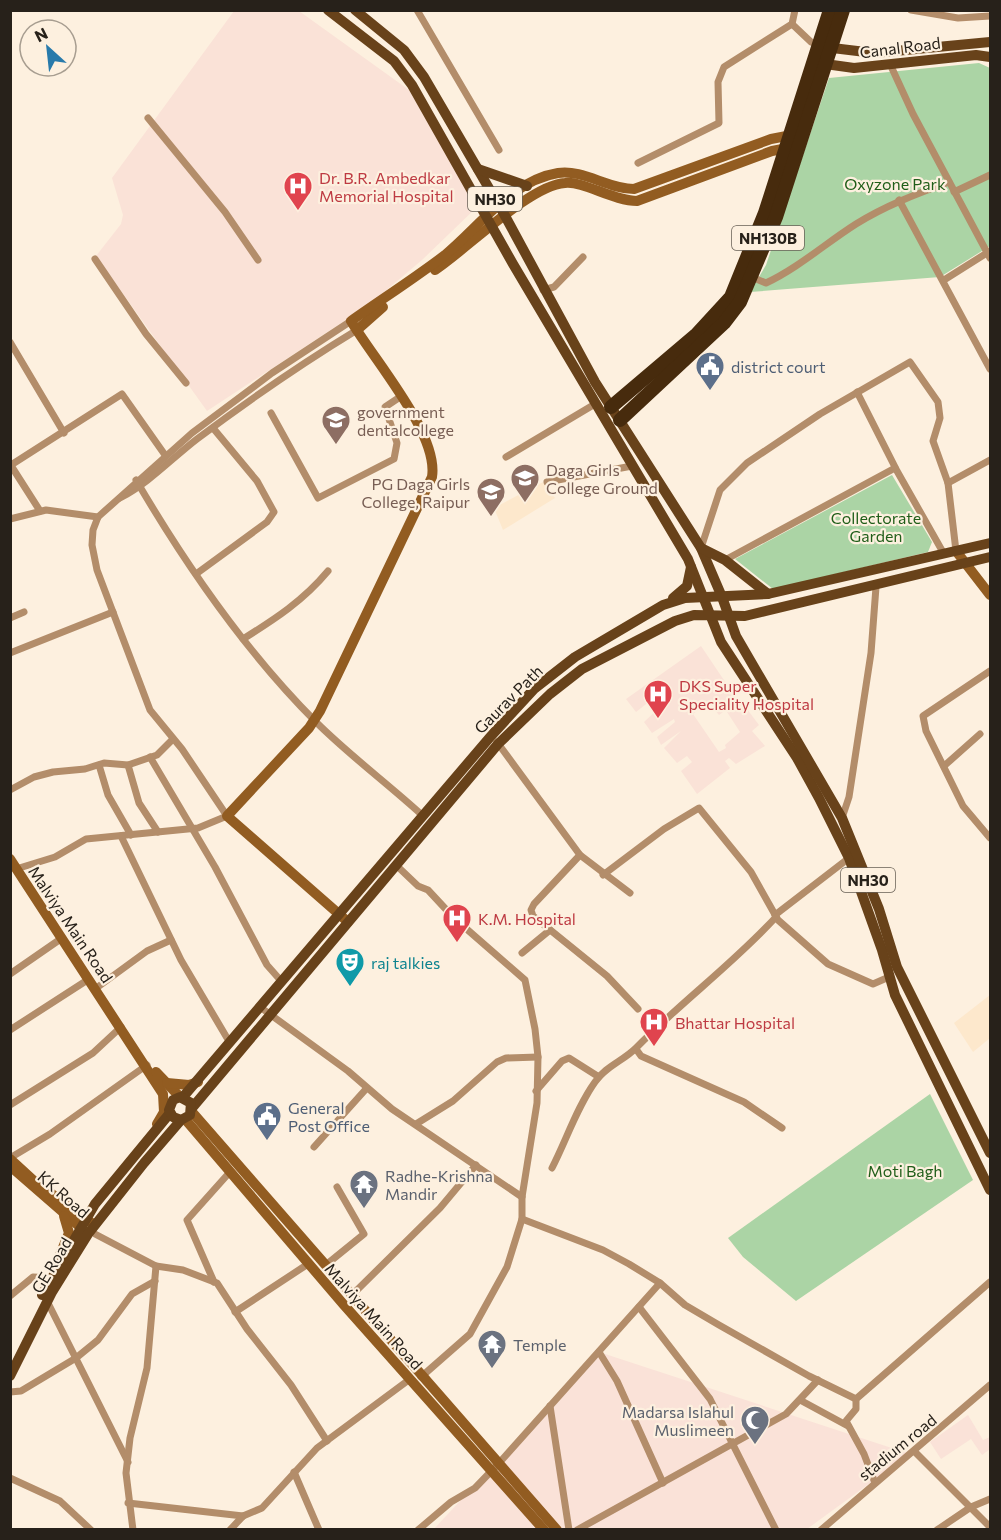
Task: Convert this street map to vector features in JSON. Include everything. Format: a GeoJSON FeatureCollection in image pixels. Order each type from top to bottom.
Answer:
{"type":"FeatureCollection","features":[{"type":"Feature","properties":{"kind":"highway","name":"NH130B"},"geometry":{"type":"LineString","coordinates":[[824,46],[830,10]]}},
{"type":"Feature","properties":{"kind":"highway","name":"NH130B"},"geometry":{"type":"LineString","coordinates":[[620,420],[724,323],[740,302],[795,140],[818,63],[824,46],[843,10]]}},
{"type":"Feature","properties":{"kind":"highway","name":"NH130B"},"geometry":{"type":"LineString","coordinates":[[611,407],[716,316],[747,276]]}},
{"type":"Feature","properties":{"kind":"main road","name":"NH30"},"geometry":{"type":"LineString","coordinates":[[328,10],[383,51],[401,70],[691,566],[721,642],[835,813],[894,995],[990,1190]]}},
{"type":"Feature","properties":{"kind":"main road","name":"NH30"},"geometry":{"type":"LineString","coordinates":[[355,10],[393,40],[413,61],[498,203],[543,290],[611,407],[701,548],[736,636],[750,663],[802,745],[835,813],[879,909],[897,968],[990,1153]]}},
{"type":"Feature","properties":{"kind":"main road","name":"Canal Road"},"geometry":{"type":"LineString","coordinates":[[824,46],[874,53],[990,42]]}},
{"type":"Feature","properties":{"kind":"main road","name":"Canal Road"},"geometry":{"type":"LineString","coordinates":[[818,63],[854,68],[976,55],[990,57]]}},
{"type":"Feature","properties":{"kind":"main road"},"geometry":{"type":"LineString","coordinates":[[478,169],[527,186]]}},
{"type":"Feature","properties":{"kind":"main road","name":"Gaurav Path"},"geometry":{"type":"LineString","coordinates":[[181,1097],[198,1082],[422,815],[495,740],[534,689],[575,657],[663,605],[685,598],[768,594],[990,543]]}},
{"type":"Feature","properties":{"kind":"main road"},"geometry":{"type":"LineString","coordinates":[[701,548],[725,560],[768,594]]}},
{"type":"Feature","properties":{"kind":"main road"},"geometry":{"type":"LineString","coordinates":[[10,1360],[55,1278],[57,1266],[188,1115],[396,865],[495,740],[550,694],[582,669],[675,621],[694,615],[743,616],[990,557]]}},
{"type":"Feature","properties":{"kind":"main road"},"geometry":{"type":"LineString","coordinates":[[663,605],[687,586],[691,566]]}},
{"type":"Feature","properties":{"kind":"main road"},"geometry":{"type":"LineString","coordinates":[[181,1097],[189,1101],[188,1115],[174,1119],[170,1113],[170,1103],[181,1097]]}},
{"type":"Feature","properties":{"kind":"main road"},"geometry":{"type":"LineString","coordinates":[[88,1228],[103,1194],[170,1113]]}},
{"type":"Feature","properties":{"kind":"main road","name":"GE Road"},"geometry":{"type":"LineString","coordinates":[[10,1376],[47,1300],[55,1278],[88,1228]]}},
{"type":"Feature","properties":{"kind":"street"},"geometry":{"type":"LineString","coordinates":[[417,10],[499,150]]}},
{"type":"Feature","properties":{"kind":"street"},"geometry":{"type":"LineString","coordinates":[[638,163],[719,123],[718,82],[724,67],[792,24],[795,10]]}},
{"type":"Feature","properties":{"kind":"street"},"geometry":{"type":"LineString","coordinates":[[911,10],[957,18],[990,16]]}},
{"type":"Feature","properties":{"kind":"street"},"geometry":{"type":"LineString","coordinates":[[792,24],[811,42],[824,46]]}},
{"type":"Feature","properties":{"kind":"street"},"geometry":{"type":"LineString","coordinates":[[890,64],[954,192],[990,254],[944,280]]}},
{"type":"Feature","properties":{"kind":"street"},"geometry":{"type":"LineString","coordinates":[[148,118],[225,212],[258,260]]}},
{"type":"Feature","properties":{"kind":"street"},"geometry":{"type":"LineString","coordinates":[[348,922],[227,816],[150,710],[102,588],[92,545],[93,530],[98,517],[110,504],[274,381],[354,326],[443,256],[498,203],[527,186],[552,174],[568,173],[616,188],[634,189],[795,140]]}},
{"type":"Feature","properties":{"kind":"street"},"geometry":{"type":"LineString","coordinates":[[138,484],[165,455],[248,391],[364,321],[470,245],[504,214],[546,189],[567,182],[627,201],[648,198],[795,140]]}},
{"type":"Feature","properties":{"kind":"street"},"geometry":{"type":"LineString","coordinates":[[954,192],[990,175]]}},
{"type":"Feature","properties":{"kind":"street"},"geometry":{"type":"LineString","coordinates":[[747,276],[766,283],[781,276],[858,223],[899,200],[949,182]]}},
{"type":"Feature","properties":{"kind":"street"},"geometry":{"type":"LineString","coordinates":[[899,200],[990,369]]}},
{"type":"Feature","properties":{"kind":"street"},"geometry":{"type":"LineString","coordinates":[[543,290],[554,287],[583,257]]}},
{"type":"Feature","properties":{"kind":"street"},"geometry":{"type":"LineString","coordinates":[[95,259],[146,334],[186,383]]}},
{"type":"Feature","properties":{"kind":"street"},"geometry":{"type":"LineString","coordinates":[[13,864],[56,857],[86,839],[193,828],[227,816],[314,720],[432,477],[433,460],[426,440],[354,326]]}},
{"type":"Feature","properties":{"kind":"street"},"geometry":{"type":"LineString","coordinates":[[10,342],[64,433]]}},
{"type":"Feature","properties":{"kind":"street"},"geometry":{"type":"LineString","coordinates":[[701,548],[720,490],[747,463],[910,362],[938,402],[940,418],[933,441],[948,483],[950,553]]}},
{"type":"Feature","properties":{"kind":"street"},"geometry":{"type":"LineString","coordinates":[[857,393],[895,468],[950,553],[965,563],[990,595]]}},
{"type":"Feature","properties":{"kind":"street"},"geometry":{"type":"LineString","coordinates":[[40,511],[11,465],[122,394],[165,455]]}},
{"type":"Feature","properties":{"kind":"street"},"geometry":{"type":"LineString","coordinates":[[271,413],[318,498],[394,459],[397,444],[385,407],[400,397]]}},
{"type":"Feature","properties":{"kind":"street"},"geometry":{"type":"LineString","coordinates":[[506,457],[595,404]]}},
{"type":"Feature","properties":{"kind":"street"},"geometry":{"type":"LineString","coordinates":[[196,574],[267,522],[274,512],[257,482],[213,428]]}},
{"type":"Feature","properties":{"kind":"street"},"geometry":{"type":"LineString","coordinates":[[948,483],[990,460]]}},
{"type":"Feature","properties":{"kind":"street"},"geometry":{"type":"LineString","coordinates":[[547,482],[633,466]]}},
{"type":"Feature","properties":{"kind":"street"},"geometry":{"type":"LineString","coordinates":[[725,560],[895,468]]}},
{"type":"Feature","properties":{"kind":"street"},"geometry":{"type":"LineString","coordinates":[[138,484],[196,574],[243,639],[314,720],[422,815]]}},
{"type":"Feature","properties":{"kind":"street"},"geometry":{"type":"LineString","coordinates":[[10,519],[40,511],[98,517]]}},
{"type":"Feature","properties":{"kind":"street"},"geometry":{"type":"LineString","coordinates":[[243,639],[285,614],[310,592],[328,571]]}},
{"type":"Feature","properties":{"kind":"street"},"geometry":{"type":"LineString","coordinates":[[835,813],[849,797],[870,665],[876,586]]}},
{"type":"Feature","properties":{"kind":"street"},"geometry":{"type":"LineString","coordinates":[[10,618],[24,612]]}},
{"type":"Feature","properties":{"kind":"street"},"geometry":{"type":"LineString","coordinates":[[10,653],[113,612]]}},
{"type":"Feature","properties":{"kind":"street"},"geometry":{"type":"LineString","coordinates":[[990,671],[923,716],[926,731],[963,806],[990,838]]}},
{"type":"Feature","properties":{"kind":"street"},"geometry":{"type":"LineString","coordinates":[[944,766],[954,760],[980,734]]}},
{"type":"Feature","properties":{"kind":"street"},"geometry":{"type":"LineString","coordinates":[[10,790],[34,777],[99,765],[128,765],[157,754],[172,740]]}},
{"type":"Feature","properties":{"kind":"street"},"geometry":{"type":"LineString","coordinates":[[495,740],[580,855],[603,875],[630,893]]}},
{"type":"Feature","properties":{"kind":"street"},"geometry":{"type":"LineString","coordinates":[[150,757],[193,828],[267,965],[282,982]]}},
{"type":"Feature","properties":{"kind":"street"},"geometry":{"type":"LineString","coordinates":[[99,765],[108,795],[131,835]]}},
{"type":"Feature","properties":{"kind":"street"},"geometry":{"type":"LineString","coordinates":[[128,765],[139,804],[158,832]]}},
{"type":"Feature","properties":{"kind":"street"},"geometry":{"type":"LineString","coordinates":[[603,875],[664,828],[699,808],[751,872],[776,916],[828,964],[873,984],[889,977]]}},
{"type":"Feature","properties":{"kind":"street"},"geometry":{"type":"LineString","coordinates":[[121,836],[171,940],[230,1044]]}},
{"type":"Feature","properties":{"kind":"street"},"geometry":{"type":"LineString","coordinates":[[580,855],[531,910],[534,916],[550,930],[607,976],[638,1009]]}},
{"type":"Feature","properties":{"kind":"street"},"geometry":{"type":"LineString","coordinates":[[552,1168],[599,1077],[608,1066],[636,1049],[649,1032],[724,969],[776,916],[849,858]]}},
{"type":"Feature","properties":{"kind":"street","name":"Malviya Main Road"},"geometry":{"type":"LineString","coordinates":[[13,864],[147,1065]]}},
{"type":"Feature","properties":{"kind":"street"},"geometry":{"type":"LineString","coordinates":[[230,1530],[243,1516],[262,1508],[294,1472],[327,1441],[423,1374],[470,1334],[507,1267],[522,1219],[522,1197],[537,1103],[538,1057],[536,1029],[525,980],[454,918],[428,890],[418,886],[396,865]]}},
{"type":"Feature","properties":{"kind":"street"},"geometry":{"type":"LineString","coordinates":[[522,953],[550,930]]}},
{"type":"Feature","properties":{"kind":"street"},"geometry":{"type":"LineString","coordinates":[[10,974],[62,938]]}},
{"type":"Feature","properties":{"kind":"street"},"geometry":{"type":"LineString","coordinates":[[95,989],[147,951],[171,940]]}},
{"type":"Feature","properties":{"kind":"street"},"geometry":{"type":"LineString","coordinates":[[10,1030],[89,978]]}},
{"type":"Feature","properties":{"kind":"street"},"geometry":{"type":"LineString","coordinates":[[260,1007],[348,1071],[366,1089],[522,1197]]}},
{"type":"Feature","properties":{"kind":"street"},"geometry":{"type":"LineString","coordinates":[[10,1104],[93,1053],[121,1027]]}},
{"type":"Feature","properties":{"kind":"street"},"geometry":{"type":"LineString","coordinates":[[636,1049],[641,1056],[744,1102],[782,1128]]}},
{"type":"Feature","properties":{"kind":"street"},"geometry":{"type":"LineString","coordinates":[[416,1124],[453,1101],[497,1062],[506,1058],[538,1057]]}},
{"type":"Feature","properties":{"kind":"street"},"geometry":{"type":"LineString","coordinates":[[536,1091],[562,1061],[569,1058],[599,1077]]}},
{"type":"Feature","properties":{"kind":"street"},"geometry":{"type":"LineString","coordinates":[[147,1065],[181,1097]]}},
{"type":"Feature","properties":{"kind":"street"},"geometry":{"type":"LineString","coordinates":[[139,1152],[164,1112],[163,1094],[147,1065]]}},
{"type":"Feature","properties":{"kind":"street"},"geometry":{"type":"LineString","coordinates":[[10,1159],[50,1134],[147,1065]]}},
{"type":"Feature","properties":{"kind":"street"},"geometry":{"type":"LineString","coordinates":[[167,1083],[189,1085],[198,1082]]}},
{"type":"Feature","properties":{"kind":"street"},"geometry":{"type":"LineString","coordinates":[[314,1147],[366,1089]]}},
{"type":"Feature","properties":{"kind":"street","name":"Malviya Main Road"},"geometry":{"type":"LineString","coordinates":[[188,1115],[211,1136],[327,1264],[557,1530]]}},
{"type":"Feature","properties":{"kind":"street","name":"Malviya Main Road"},"geometry":{"type":"LineString","coordinates":[[188,1115],[229,1173],[544,1530]]}},
{"type":"Feature","properties":{"kind":"street","name":"KK Road"},"geometry":{"type":"LineString","coordinates":[[10,1159],[34,1181],[74,1209],[88,1228]]}},
{"type":"Feature","properties":{"kind":"street"},"geometry":{"type":"LineString","coordinates":[[353,1294],[440,1208],[476,1166]]}},
{"type":"Feature","properties":{"kind":"street","name":"KK Road"},"geometry":{"type":"LineString","coordinates":[[10,1167],[63,1214],[88,1228]]}},
{"type":"Feature","properties":{"kind":"street"},"geometry":{"type":"LineString","coordinates":[[229,1173],[187,1220],[214,1282],[291,1384],[327,1441]]}},
{"type":"Feature","properties":{"kind":"street"},"geometry":{"type":"LineString","coordinates":[[327,1264],[364,1234],[337,1187]]}},
{"type":"Feature","properties":{"kind":"street"},"geometry":{"type":"LineString","coordinates":[[74,1209],[80,1209],[103,1194]]}},
{"type":"Feature","properties":{"kind":"street"},"geometry":{"type":"LineString","coordinates":[[57,1266],[69,1233],[63,1214]]}},
{"type":"Feature","properties":{"kind":"street"},"geometry":{"type":"LineString","coordinates":[[522,1219],[603,1250],[660,1283],[685,1305],[856,1399]]}},
{"type":"Feature","properties":{"kind":"street"},"geometry":{"type":"LineString","coordinates":[[88,1228],[156,1266],[183,1270],[214,1282]]}},
{"type":"Feature","properties":{"kind":"street"},"geometry":{"type":"LineString","coordinates":[[235,1312],[308,1264]]}},
{"type":"Feature","properties":{"kind":"street"},"geometry":{"type":"LineString","coordinates":[[133,1530],[128,1503],[128,1461],[147,1368],[156,1266]]}},
{"type":"Feature","properties":{"kind":"street"},"geometry":{"type":"LineString","coordinates":[[10,1296],[33,1277],[55,1278]]}},
{"type":"Feature","properties":{"kind":"street"},"geometry":{"type":"LineString","coordinates":[[10,1392],[21,1391],[76,1358],[98,1340],[132,1294],[155,1281]]}},
{"type":"Feature","properties":{"kind":"street"},"geometry":{"type":"LineString","coordinates":[[875,1483],[864,1454],[846,1421],[856,1409],[856,1399],[990,1282]]}},
{"type":"Feature","properties":{"kind":"street"},"geometry":{"type":"LineString","coordinates":[[418,1530],[451,1502],[475,1488],[660,1283]]}},
{"type":"Feature","properties":{"kind":"street"},"geometry":{"type":"LineString","coordinates":[[47,1300],[128,1461]]}},
{"type":"Feature","properties":{"kind":"street"},"geometry":{"type":"LineString","coordinates":[[639,1307],[710,1399],[776,1530]]}},
{"type":"Feature","properties":{"kind":"street"},"geometry":{"type":"LineString","coordinates":[[598,1352],[617,1381],[663,1483]]}},
{"type":"Feature","properties":{"kind":"street"},"geometry":{"type":"LineString","coordinates":[[577,1530],[786,1414],[818,1380]]}},
{"type":"Feature","properties":{"kind":"street","name":"stadium road"},"geometry":{"type":"LineString","coordinates":[[821,1530],[990,1385]]}},
{"type":"Feature","properties":{"kind":"street"},"geometry":{"type":"LineString","coordinates":[[800,1400],[848,1427]]}},
{"type":"Feature","properties":{"kind":"street"},"geometry":{"type":"LineString","coordinates":[[550,1406],[569,1530]]}},
{"type":"Feature","properties":{"kind":"street"},"geometry":{"type":"LineString","coordinates":[[914,1451],[990,1527]]}},
{"type":"Feature","properties":{"kind":"street"},"geometry":{"type":"LineString","coordinates":[[294,1472],[319,1530]]}},
{"type":"Feature","properties":{"kind":"street"},"geometry":{"type":"LineString","coordinates":[[10,1478],[60,1501],[92,1530]]}},
{"type":"Feature","properties":{"kind":"street"},"geometry":{"type":"LineString","coordinates":[[937,1530],[971,1507],[990,1499]]}},
{"type":"Feature","properties":{"kind":"street"},"geometry":{"type":"LineString","coordinates":[[128,1503],[243,1516]]}},
{"type":"Feature","properties":{"kind":"shaded area","name":"Dr. B.R. Ambedkar Memorial Hospital"},"geometry":{"type":"Polygon","coordinates":[[[234,11],[299,11],[409,90],[477,207],[422,260],[370,304],[207,411],[96,256],[121,224],[123,215],[112,178],[234,11]]]}},
{"type":"Feature","properties":{"kind":"shaded area","name":"Daga Girls College Ground"},"geometry":{"type":"Polygon","coordinates":[[[543,482],[555,498],[503,530],[494,508],[543,482]]]}},
{"type":"Feature","properties":{"kind":"shaded area","name":"DKS Super Speciality Hospital"},"geometry":{"type":"Polygon","coordinates":[[[701,646],[738,701],[719,715],[708,702],[693,714],[719,752],[726,748],[725,745],[740,732],[727,712],[741,701],[759,725],[752,731],[765,746],[736,764],[729,758],[725,761],[730,768],[697,794],[681,771],[692,762],[687,756],[677,763],[664,748],[681,731],[661,745],[657,737],[675,722],[674,719],[652,733],[644,722],[662,705],[655,697],[636,712],[626,699],[701,646]]]}},
{"type":"Feature","properties":{"kind":"shaded area"},"geometry":{"type":"Polygon","coordinates":[[[990,995],[990,1038],[973,1052],[954,1023],[990,995]]]}},
{"type":"Feature","properties":{"kind":"shaded area"},"geometry":{"type":"Polygon","coordinates":[[[599,1352],[910,1454],[807,1529],[433,1530],[599,1352]]]}},
{"type":"Feature","properties":{"kind":"shaded area"},"geometry":{"type":"Polygon","coordinates":[[[968,1415],[983,1440],[990,1437],[990,1449],[982,1455],[971,1439],[941,1459],[930,1442],[968,1415]]]}},
{"type":"Feature","properties":{"kind":"green space","name":"Oxyzone Park"},"geometry":{"type":"Polygon","coordinates":[[[979,63],[990,68],[990,246],[940,277],[750,292],[766,265],[829,78],[979,63]]]}},
{"type":"Feature","properties":{"kind":"green space","name":"Collectorate Garden"},"geometry":{"type":"Polygon","coordinates":[[[892,475],[932,542],[928,552],[773,589],[735,559],[892,475]]]}},
{"type":"Feature","properties":{"kind":"green space","name":"Moti Bagh"},"geometry":{"type":"Polygon","coordinates":[[[930,1094],[973,1180],[796,1301],[743,1257],[728,1238],[930,1094]]]}},
{"type":"Feature","properties":{"kind":"place","name":"Dr. B.R. Ambedkar Memorial Hospital"},"geometry":{"type":"Point","coordinates":[298,212]}},
{"type":"Feature","properties":{"kind":"place","name":"district court"},"geometry":{"type":"Point","coordinates":[710,392]}},
{"type":"Feature","properties":{"kind":"place","name":"government dentalcollege"},"geometry":{"type":"Point","coordinates":[336,446]}},
{"type":"Feature","properties":{"kind":"place","name":"Daga Girls College Ground"},"geometry":{"type":"Point","coordinates":[525,504]}},
{"type":"Feature","properties":{"kind":"place","name":"PG Daga Girls College, Raipur"},"geometry":{"type":"Point","coordinates":[491,518]}},
{"type":"Feature","properties":{"kind":"place","name":"DKS Super Speciality Hospital"},"geometry":{"type":"Point","coordinates":[658,720]}},
{"type":"Feature","properties":{"kind":"place","name":"K.M. Hospital"},"geometry":{"type":"Point","coordinates":[457,944]}},
{"type":"Feature","properties":{"kind":"place","name":"raj talkies"},"geometry":{"type":"Point","coordinates":[350,988]}},
{"type":"Feature","properties":{"kind":"place","name":"Bhattar Hospital"},"geometry":{"type":"Point","coordinates":[654,1048]}},
{"type":"Feature","properties":{"kind":"place","name":"General Post Office"},"geometry":{"type":"Point","coordinates":[267,1142]}},
{"type":"Feature","properties":{"kind":"place","name":"Radhe-Krishna Mandir"},"geometry":{"type":"Point","coordinates":[364,1210]}},
{"type":"Feature","properties":{"kind":"place","name":"Temple"},"geometry":{"type":"Point","coordinates":[492,1370]}},
{"type":"Feature","properties":{"kind":"place","name":"Madarsa Islahul Muslimeen"},"geometry":{"type":"Point","coordinates":[755,1446]}}]}
